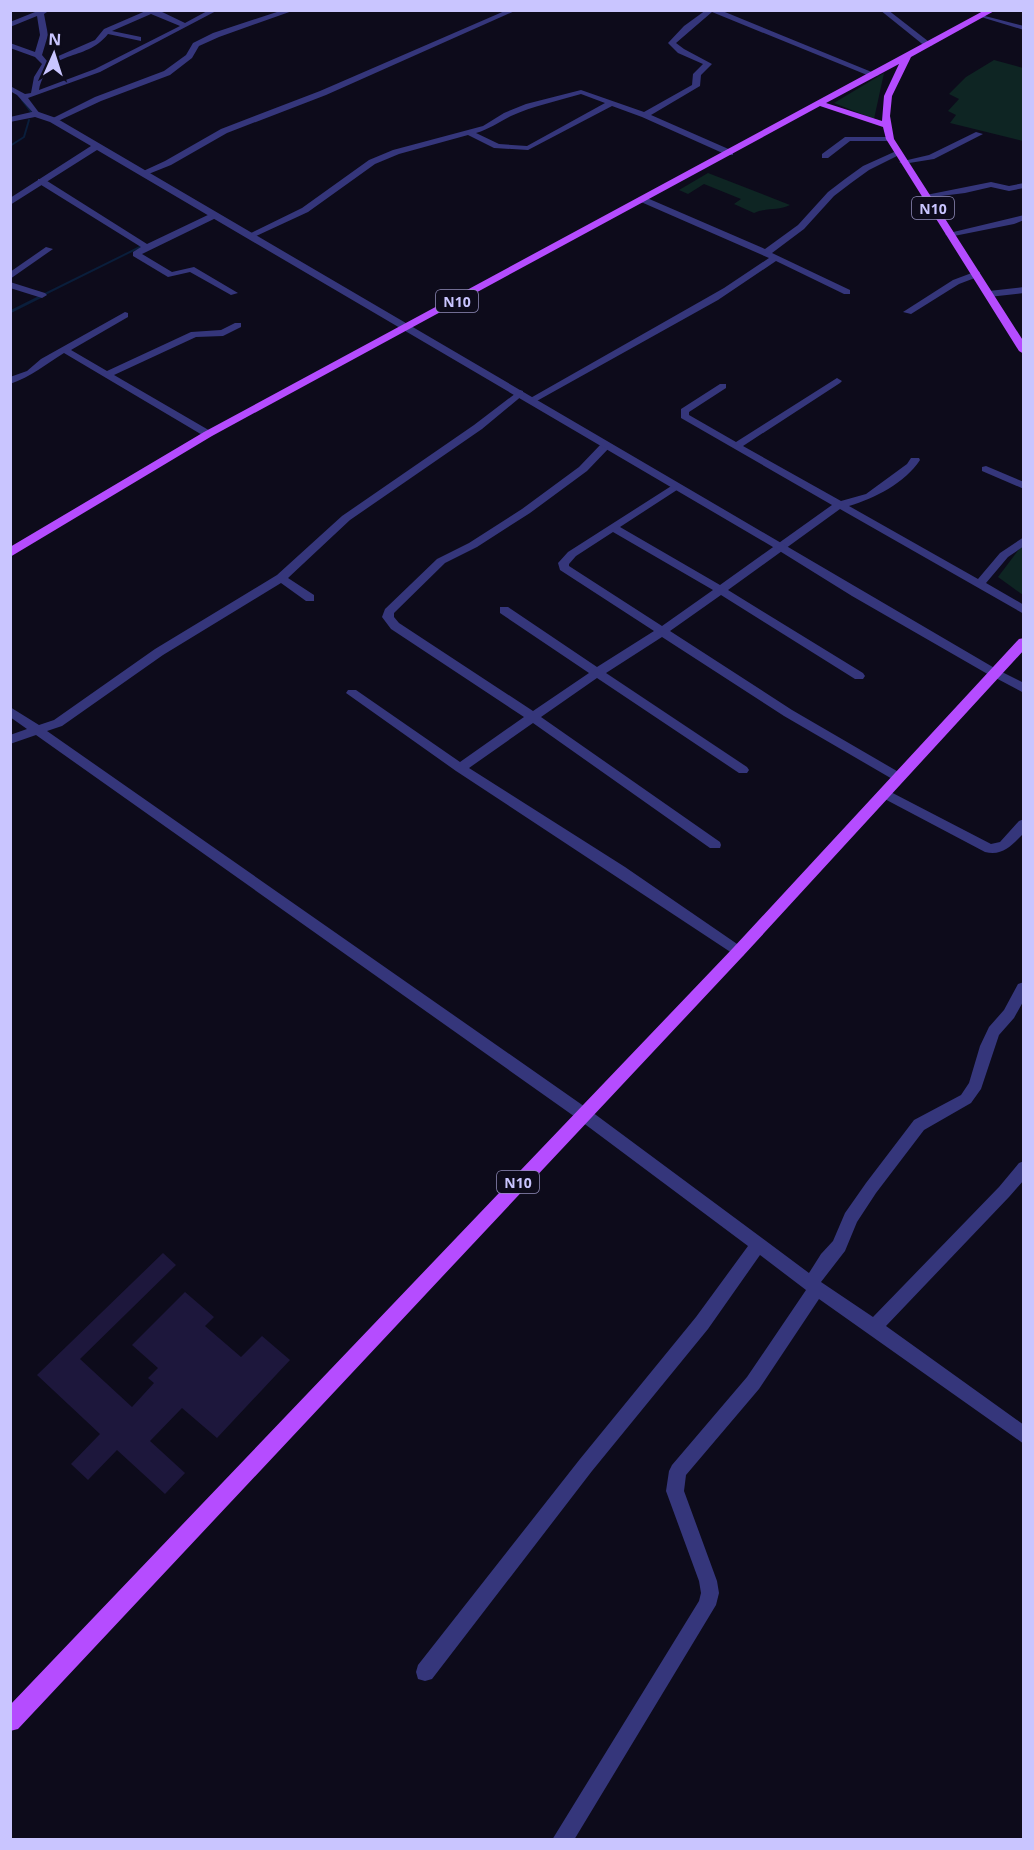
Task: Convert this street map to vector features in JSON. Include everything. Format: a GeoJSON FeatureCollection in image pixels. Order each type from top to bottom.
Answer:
{"type":"FeatureCollection","features":[{"type":"Feature","properties":{"kind":"main road","name":"N10"},"geometry":{"type":"LineString","coordinates":[[10,553],[208,434],[992,10]]}},
{"type":"Feature","properties":{"kind":"main road","name":"N10"},"geometry":{"type":"LineString","coordinates":[[907,57],[886,100],[885,124],[890,140],[949,234],[1019,335],[1023,351]]}},
{"type":"Feature","properties":{"kind":"main road"},"geometry":{"type":"LineString","coordinates":[[821,104],[885,124]]}},
{"type":"Feature","properties":{"kind":"main road","name":"N10"},"geometry":{"type":"LineString","coordinates":[[10,1721],[583,1113],[738,952],[1023,642]]}},
{"type":"Feature","properties":{"kind":"street"},"geometry":{"type":"LineString","coordinates":[[16,93],[34,95],[95,71],[215,10]]}},
{"type":"Feature","properties":{"kind":"street"},"geometry":{"type":"LineString","coordinates":[[53,120],[98,99],[159,77],[189,56],[196,45],[208,39],[292,10]]}},
{"type":"Feature","properties":{"kind":"street"},"geometry":{"type":"LineString","coordinates":[[143,173],[168,163],[224,131],[323,93],[514,10]]}},
{"type":"Feature","properties":{"kind":"street"},"geometry":{"type":"LineString","coordinates":[[645,115],[696,86],[697,74],[708,64],[681,51],[672,43],[687,28],[712,10],[874,75]]}},
{"type":"Feature","properties":{"kind":"street"},"geometry":{"type":"LineString","coordinates":[[883,10],[929,45]]}},
{"type":"Feature","properties":{"kind":"street"},"geometry":{"type":"LineString","coordinates":[[34,95],[38,77],[45,64],[98,42],[107,32],[141,15],[154,11],[186,26]]}},
{"type":"Feature","properties":{"kind":"street"},"geometry":{"type":"LineString","coordinates":[[10,25],[44,12],[44,35],[38,55]]}},
{"type":"Feature","properties":{"kind":"street"},"geometry":{"type":"LineString","coordinates":[[983,16],[1023,28]]}},
{"type":"Feature","properties":{"kind":"street"},"geometry":{"type":"LineString","coordinates":[[107,32],[138,39]]}},
{"type":"Feature","properties":{"kind":"street"},"geometry":{"type":"LineString","coordinates":[[10,45],[38,55],[45,64]]}},
{"type":"Feature","properties":{"kind":"street"},"geometry":{"type":"LineString","coordinates":[[16,93],[36,114],[53,120],[1023,689]]}},
{"type":"Feature","properties":{"kind":"street"},"geometry":{"type":"LineString","coordinates":[[249,236],[306,210],[372,162],[396,152],[486,128],[518,110],[579,93],[645,115],[730,153]]}},
{"type":"Feature","properties":{"kind":"street"},"geometry":{"type":"LineString","coordinates":[[470,133],[497,147],[528,148],[611,103]]}},
{"type":"Feature","properties":{"kind":"street"},"geometry":{"type":"LineString","coordinates":[[10,120],[36,114]]}},
{"type":"Feature","properties":{"kind":"street"},"geometry":{"type":"LineString","coordinates":[[903,162],[931,157],[979,134]]}},
{"type":"Feature","properties":{"kind":"street"},"geometry":{"type":"LineString","coordinates":[[825,156],[848,139],[890,140]]}},
{"type":"Feature","properties":{"kind":"street"},"geometry":{"type":"LineString","coordinates":[[10,202],[97,146]]}},
{"type":"Feature","properties":{"kind":"street"},"geometry":{"type":"LineString","coordinates":[[766,253],[801,227],[831,195],[848,181],[866,168],[897,153]]}},
{"type":"Feature","properties":{"kind":"street"},"geometry":{"type":"LineString","coordinates":[[41,181],[147,247]]}},
{"type":"Feature","properties":{"kind":"street"},"geometry":{"type":"LineString","coordinates":[[925,196],[965,191],[992,184],[1009,189],[1023,185]]}},
{"type":"Feature","properties":{"kind":"street"},"geometry":{"type":"LineString","coordinates":[[644,200],[766,253],[847,292]]}},
{"type":"Feature","properties":{"kind":"street"},"geometry":{"type":"LineString","coordinates":[[215,215],[135,254],[171,275],[191,269],[234,293]]}},
{"type":"Feature","properties":{"kind":"street"},"geometry":{"type":"LineString","coordinates":[[949,234],[1014,221],[1023,217]]}},
{"type":"Feature","properties":{"kind":"street"},"geometry":{"type":"LineString","coordinates":[[10,276],[49,249]]}},
{"type":"Feature","properties":{"kind":"street"},"geometry":{"type":"LineString","coordinates":[[532,400],[579,376],[708,301],[760,270],[775,258]]}},
{"type":"Feature","properties":{"kind":"street"},"geometry":{"type":"LineString","coordinates":[[908,312],[956,282],[977,274]]}},
{"type":"Feature","properties":{"kind":"street"},"geometry":{"type":"LineString","coordinates":[[10,285],[42,295]]}},
{"type":"Feature","properties":{"kind":"street"},"geometry":{"type":"LineString","coordinates":[[989,294],[1023,290]]}},
{"type":"Feature","properties":{"kind":"street"},"geometry":{"type":"LineString","coordinates":[[10,381],[30,373],[125,315]]}},
{"type":"Feature","properties":{"kind":"street"},"geometry":{"type":"LineString","coordinates":[[106,374],[194,334],[223,333],[238,325]]}},
{"type":"Feature","properties":{"kind":"street"},"geometry":{"type":"LineString","coordinates":[[65,350],[208,434]]}},
{"type":"Feature","properties":{"kind":"street"},"geometry":{"type":"LineString","coordinates":[[736,446],[837,381]]}},
{"type":"Feature","properties":{"kind":"street"},"geometry":{"type":"LineString","coordinates":[[723,386],[683,413],[691,421],[980,583],[1023,610]]}},
{"type":"Feature","properties":{"kind":"street"},"geometry":{"type":"LineString","coordinates":[[10,740],[58,723],[159,652],[281,578],[346,518],[484,423],[520,393]]}},
{"type":"Feature","properties":{"kind":"street"},"geometry":{"type":"LineString","coordinates":[[606,445],[583,469],[535,504],[473,545],[441,561],[389,612],[388,616],[395,626],[534,718],[715,845]]}},
{"type":"Feature","properties":{"kind":"street"},"geometry":{"type":"LineString","coordinates":[[460,768],[598,672],[663,631],[839,505],[870,496],[911,466],[915,460]]}},
{"type":"Feature","properties":{"kind":"street"},"geometry":{"type":"LineString","coordinates":[[986,469],[1023,486]]}},
{"type":"Feature","properties":{"kind":"street"},"geometry":{"type":"LineString","coordinates":[[676,486],[565,559],[564,567],[788,713],[898,777]]}},
{"type":"Feature","properties":{"kind":"street"},"geometry":{"type":"LineString","coordinates":[[612,527],[721,589],[783,630],[860,676]]}},
{"type":"Feature","properties":{"kind":"street"},"geometry":{"type":"LineString","coordinates":[[980,583],[1004,555],[1023,540]]}},
{"type":"Feature","properties":{"kind":"street"},"geometry":{"type":"LineString","coordinates":[[281,578],[310,598]]}},
{"type":"Feature","properties":{"kind":"street"},"geometry":{"type":"LineString","coordinates":[[504,610],[743,770]]}},
{"type":"Feature","properties":{"kind":"street"},"geometry":{"type":"LineString","coordinates":[[352,693],[460,768],[620,871],[738,952]]}},
{"type":"Feature","properties":{"kind":"street"},"geometry":{"type":"LineString","coordinates":[[10,711],[583,1113],[814,1286],[1023,1436]]}},
{"type":"Feature","properties":{"kind":"street"},"geometry":{"type":"LineString","coordinates":[[883,792],[990,849],[1004,846],[1023,824]]}},
{"type":"Feature","properties":{"kind":"street"},"geometry":{"type":"LineString","coordinates":[[562,1839],[707,1605],[710,1593],[708,1581],[675,1491],[678,1471],[753,1383],[814,1286],[827,1259],[838,1246],[851,1218],[920,1125],[966,1099],[976,1085],[987,1046],[994,1031],[1009,1014],[1023,988]]}},
{"type":"Feature","properties":{"kind":"street"},"geometry":{"type":"LineString","coordinates":[[874,1327],[1004,1192],[1023,1168]]}},
{"type":"Feature","properties":{"kind":"street"},"geometry":{"type":"LineString","coordinates":[[425,1672],[586,1465],[702,1323],[758,1244]]}},
{"type":"Feature","properties":{"kind":"green space"},"geometry":{"type":"Polygon","coordinates":[[[994,60],[1023,68],[1023,141],[950,123],[956,115],[948,111],[959,99],[949,94],[966,77],[994,60]]]}},
{"type":"Feature","properties":{"kind":"green space"},"geometry":{"type":"Polygon","coordinates":[[[884,73],[874,119],[834,103],[884,73]]]}},
{"type":"Feature","properties":{"kind":"green space"},"geometry":{"type":"Polygon","coordinates":[[[708,173],[790,205],[754,213],[734,204],[741,199],[704,184],[688,194],[679,190],[708,173]]]}},
{"type":"Feature","properties":{"kind":"green space"},"geometry":{"type":"Polygon","coordinates":[[[1023,544],[1023,595],[998,577],[1023,544]]]}},
{"type":"Feature","properties":{"kind":"building"},"geometry":{"type":"Polygon","coordinates":[[[163,1253],[176,1265],[80,1359],[132,1407],[154,1383],[148,1378],[158,1368],[132,1345],[185,1292],[214,1317],[205,1326],[241,1357],[262,1336],[290,1360],[217,1438],[182,1408],[150,1441],[185,1473],[165,1494],[117,1450],[88,1480],[71,1464],[100,1434],[37,1375],[163,1253]]]}},
{"type":"Feature","properties":{"kind":"waterway"},"geometry":{"type":"LineString","coordinates":[[22,100],[31,112]]}},
{"type":"Feature","properties":{"kind":"waterway"},"geometry":{"type":"LineString","coordinates":[[10,146],[24,137],[29,120]]}},
{"type":"Feature","properties":{"kind":"waterway"},"geometry":{"type":"LineString","coordinates":[[39,297],[140,247],[141,243]]}},
{"type":"Feature","properties":{"kind":"waterway"},"geometry":{"type":"LineString","coordinates":[[10,312],[42,296]]}}]}
